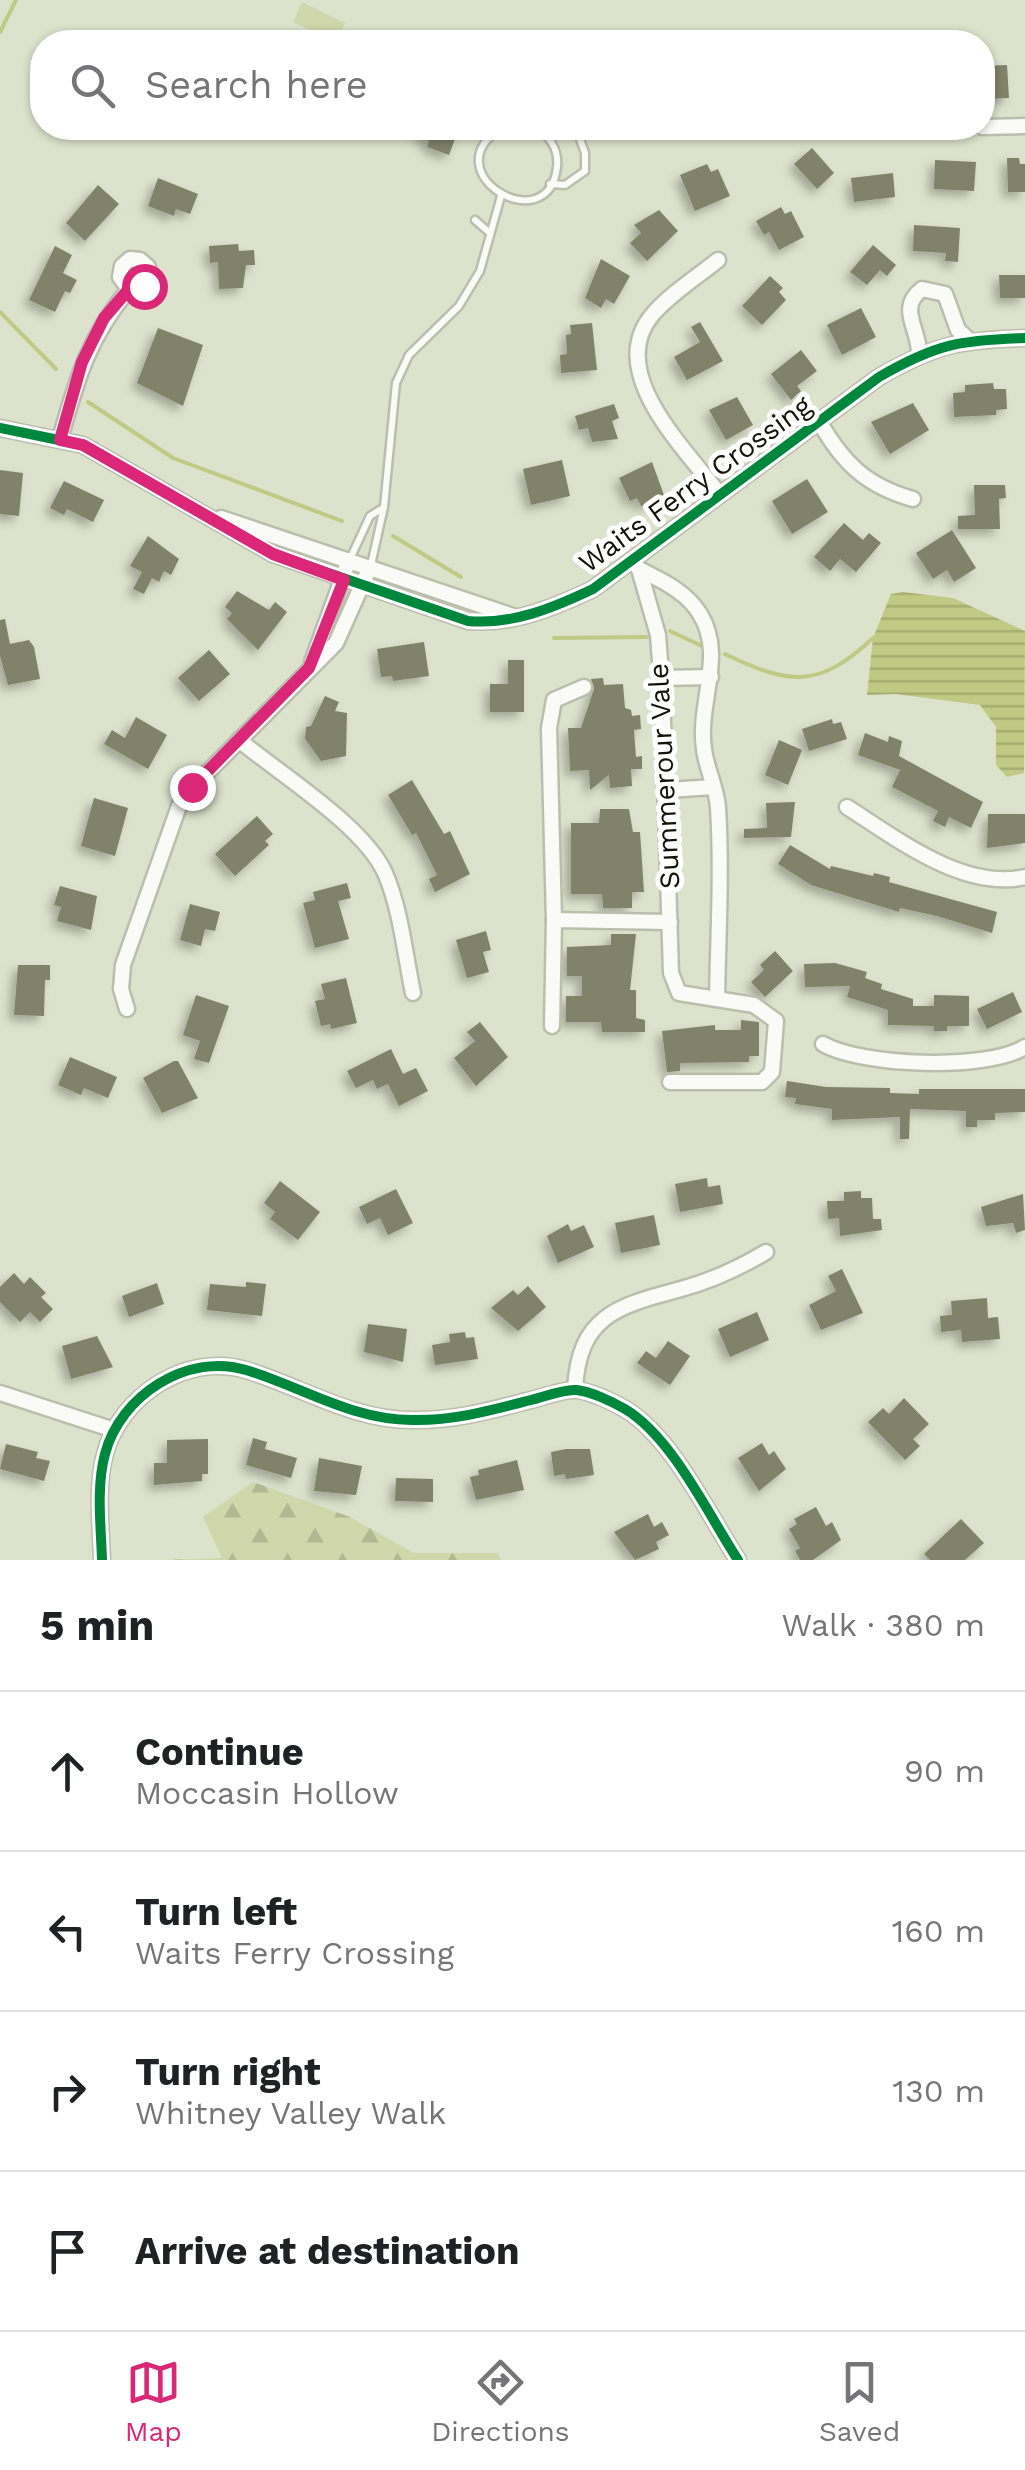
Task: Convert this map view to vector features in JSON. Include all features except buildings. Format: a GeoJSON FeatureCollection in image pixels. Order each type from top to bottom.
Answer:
{"type":"FeatureCollection","features":[{"type":"Feature","properties":{"kind":"street"},"geometry":{"type":"LineString","coordinates":[[995,127],[1025,126]]}},
{"type":"Feature","properties":{"kind":"street"},"geometry":{"type":"LineString","coordinates":[[718,260],[652,315],[640,336],[636,358],[646,392],[720,495]]}},
{"type":"Feature","properties":{"kind":"street"},"geometry":{"type":"LineString","coordinates":[[60,440],[82,362],[104,318],[129,289]]}},
{"type":"Feature","properties":{"kind":"street"},"geometry":{"type":"LineString","coordinates":[[919,354],[908,309],[912,297],[922,290],[945,294],[958,330],[967,338]]}},
{"type":"Feature","properties":{"kind":"street","name":"Waits Ferry Crossing"},"geometry":{"type":"LineString","coordinates":[[0,428],[83,445],[273,554],[468,620],[508,622],[577,597],[636,565],[819,420],[919,354],[967,338],[1025,338]]}},
{"type":"Feature","properties":{"kind":"street"},"geometry":{"type":"LineString","coordinates":[[819,420],[836,450],[858,474],[884,491],[913,498]]}},
{"type":"Feature","properties":{"kind":"street","name":"Waits Ferry Crossing"},"geometry":{"type":"LineString","coordinates":[[206,513],[494,612],[517,616]]}},
{"type":"Feature","properties":{"kind":"street"},"geometry":{"type":"LineString","coordinates":[[309,668],[349,560]]}},
{"type":"Feature","properties":{"kind":"street"},"geometry":{"type":"LineString","coordinates":[[636,565],[676,587],[700,614],[711,644],[711,677],[703,716],[704,748],[718,803],[718,999],[754,1005],[776,1020],[772,1072],[762,1082],[670,1082]]}},
{"type":"Feature","properties":{"kind":"street","name":"Summerour Vale"},"geometry":{"type":"LineString","coordinates":[[636,565],[658,635],[668,790],[671,973],[679,993],[718,999]]}},
{"type":"Feature","properties":{"kind":"street"},"geometry":{"type":"LineString","coordinates":[[128,1010],[122,988],[123,965],[169,827],[192,787],[345,630],[370,567]]}},
{"type":"Feature","properties":{"kind":"street"},"geometry":{"type":"LineString","coordinates":[[660,678],[711,677]]}},
{"type":"Feature","properties":{"kind":"street"},"geometry":{"type":"LineString","coordinates":[[552,1026],[554,920],[549,728],[554,700],[584,687]]}},
{"type":"Feature","properties":{"kind":"street"},"geometry":{"type":"LineString","coordinates":[[239,740],[343,821],[376,857],[390,888],[413,993]]}},
{"type":"Feature","properties":{"kind":"street"},"geometry":{"type":"LineString","coordinates":[[668,790],[713,787]]}},
{"type":"Feature","properties":{"kind":"street"},"geometry":{"type":"LineString","coordinates":[[847,807],[964,873],[1000,882],[1025,877]]}},
{"type":"Feature","properties":{"kind":"street"},"geometry":{"type":"LineString","coordinates":[[554,920],[670,922]]}},
{"type":"Feature","properties":{"kind":"street"},"geometry":{"type":"LineString","coordinates":[[823,1044],[841,1055],[866,1059],[963,1061],[1016,1053],[1025,1047]]}},
{"type":"Feature","properties":{"kind":"street"},"geometry":{"type":"LineString","coordinates":[[575,1390],[583,1346],[612,1311],[636,1299],[711,1280],[766,1252]]}},
{"type":"Feature","properties":{"kind":"street"},"geometry":{"type":"LineString","coordinates":[[102,1560],[101,1478],[114,1430],[132,1405],[154,1386],[180,1373],[210,1366],[245,1369],[348,1410],[405,1420],[463,1417],[575,1390],[622,1408],[652,1432],[738,1560]]}},
{"type":"Feature","properties":{"kind":"street"},"geometry":{"type":"LineString","coordinates":[[0,1393],[114,1430]]}},
{"type":"Feature","properties":{"kind":"lane"},"geometry":{"type":"LineString","coordinates":[[490,140],[482,152],[481,169],[488,184],[501,196],[526,200],[550,184],[565,185],[585,171],[580,140]]}},
{"type":"Feature","properties":{"kind":"lane"},"geometry":{"type":"LineString","coordinates":[[550,140],[556,155],[550,184]]}},
{"type":"Feature","properties":{"kind":"lane"},"geometry":{"type":"LineString","coordinates":[[370,567],[384,507],[396,383],[409,355],[460,306],[480,271],[501,196]]}},
{"type":"Feature","properties":{"kind":"lane"},"geometry":{"type":"LineString","coordinates":[[475,220],[490,233]]}},
{"type":"Feature","properties":{"kind":"lane"},"geometry":{"type":"LineString","coordinates":[[349,560],[370,516],[384,507]]}},
{"type":"Feature","properties":{"kind":"green space"},"geometry":{"type":"Polygon","coordinates":[[[302,2],[345,23],[342,30],[310,30],[293,22],[302,2]]]}},
{"type":"Feature","properties":{"kind":"green space"},"geometry":{"type":"Polygon","coordinates":[[[253,1482],[350,1517],[414,1553],[498,1553],[501,1560],[161,1560],[222,1558],[203,1517],[253,1482]]]}},
{"type":"Feature","properties":{"kind":"shaded area"},"geometry":{"type":"Polygon","coordinates":[[[891,594],[953,598],[1025,631],[1024,773],[1007,777],[996,765],[996,727],[980,705],[896,694],[867,695],[873,638],[891,594]]]}},
{"type":"Feature","properties":{"kind":"waterway"},"geometry":{"type":"LineString","coordinates":[[0,32],[16,0]]}},
{"type":"Feature","properties":{"kind":"waterway"},"geometry":{"type":"LineString","coordinates":[[0,312],[56,369]]}},
{"type":"Feature","properties":{"kind":"waterway"},"geometry":{"type":"LineString","coordinates":[[88,402],[173,458],[342,521]]}},
{"type":"Feature","properties":{"kind":"waterway"},"geometry":{"type":"LineString","coordinates":[[393,536],[461,577]]}},
{"type":"Feature","properties":{"kind":"waterway"},"geometry":{"type":"LineString","coordinates":[[670,631],[704,647]]}},
{"type":"Feature","properties":{"kind":"waterway"},"geometry":{"type":"LineString","coordinates":[[554,638],[647,637]]}},
{"type":"Feature","properties":{"kind":"waterway"},"geometry":{"type":"LineString","coordinates":[[725,654],[768,672],[803,677],[836,666],[873,638]]}},
{"type":"Feature","properties":{"kind":"cycle path"},"geometry":{"type":"LineString","coordinates":[[0,428],[83,445],[273,554],[468,621],[484,622],[547,609],[593,589],[899,366],[949,346],[1025,338]]}},
{"type":"Feature","properties":{"kind":"cycle path"},"geometry":{"type":"LineString","coordinates":[[102,1560],[101,1480],[113,1433],[125,1414],[159,1384],[179,1373],[224,1366],[267,1377],[348,1409],[390,1419],[458,1417],[571,1390],[594,1395],[625,1409],[658,1438],[688,1478],[738,1560]]}},
{"type":"Feature","properties":{"kind":"route"},"geometry":{"type":"LineString","coordinates":[[144,286],[129,289],[104,318],[82,362],[60,440],[83,445],[273,554],[344,580],[309,668],[192,787]]}}]}
